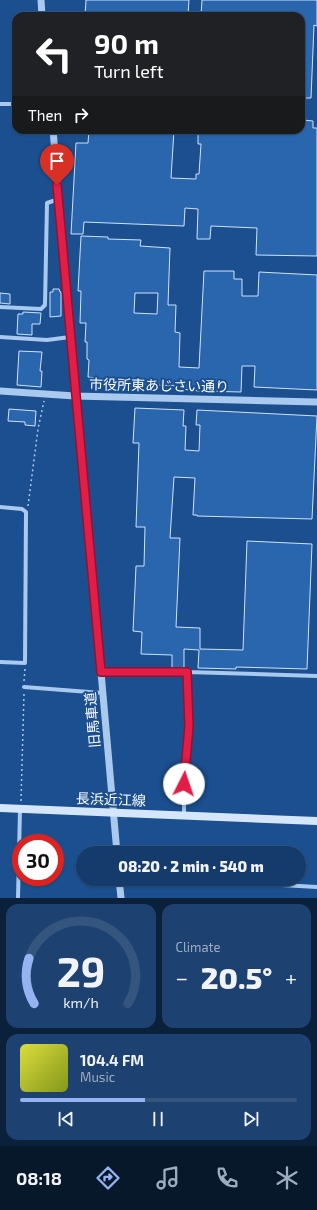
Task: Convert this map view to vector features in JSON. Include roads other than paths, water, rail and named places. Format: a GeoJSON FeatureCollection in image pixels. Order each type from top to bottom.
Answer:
{"type":"FeatureCollection","features":[{"type":"Feature","properties":{"kind":"main road","name":"長浜近江線"},"geometry":{"type":"LineString","coordinates":[[0,808],[317,821]]}},
{"type":"Feature","properties":{"kind":"street"},"geometry":{"type":"LineString","coordinates":[[41,0],[42,12]]}},
{"type":"Feature","properties":{"kind":"street"},"geometry":{"type":"LineString","coordinates":[[0,104],[12,104]]}},
{"type":"Feature","properties":{"kind":"street","name":"旧馬車道"},"geometry":{"type":"LineString","coordinates":[[53,134],[75,396],[116,846]]}},
{"type":"Feature","properties":{"kind":"street"},"geometry":{"type":"LineString","coordinates":[[0,307],[41,309],[45,305],[47,203],[58,199]]}},
{"type":"Feature","properties":{"kind":"street"},"geometry":{"type":"LineString","coordinates":[[0,337],[47,340],[70,337]]}},
{"type":"Feature","properties":{"kind":"street","name":"市役所東あじさい通り"},"geometry":{"type":"LineString","coordinates":[[0,391],[75,396],[317,402]]}},
{"type":"Feature","properties":{"kind":"street"},"geometry":{"type":"LineString","coordinates":[[0,507],[22,509],[26,512],[25,663],[0,662]]}},
{"type":"Feature","properties":{"kind":"street"},"geometry":{"type":"LineString","coordinates":[[101,672],[187,672],[317,676]]}},
{"type":"Feature","properties":{"kind":"street"},"geometry":{"type":"LineString","coordinates":[[184,815],[184,784],[189,726],[187,672]]}},
{"type":"Feature","properties":{"kind":"street"},"geometry":{"type":"LineString","coordinates":[[24,687],[102,693]]}},
{"type":"Feature","properties":{"kind":"street"},"geometry":{"type":"LineString","coordinates":[[18,898],[20,809]]}},
{"type":"Feature","properties":{"kind":"street"},"geometry":{"type":"LineString","coordinates":[[120,886],[121,898]]}},
{"type":"Feature","properties":{"kind":"street"},"geometry":{"type":"LineString","coordinates":[[299,886],[317,887]]}}]}
